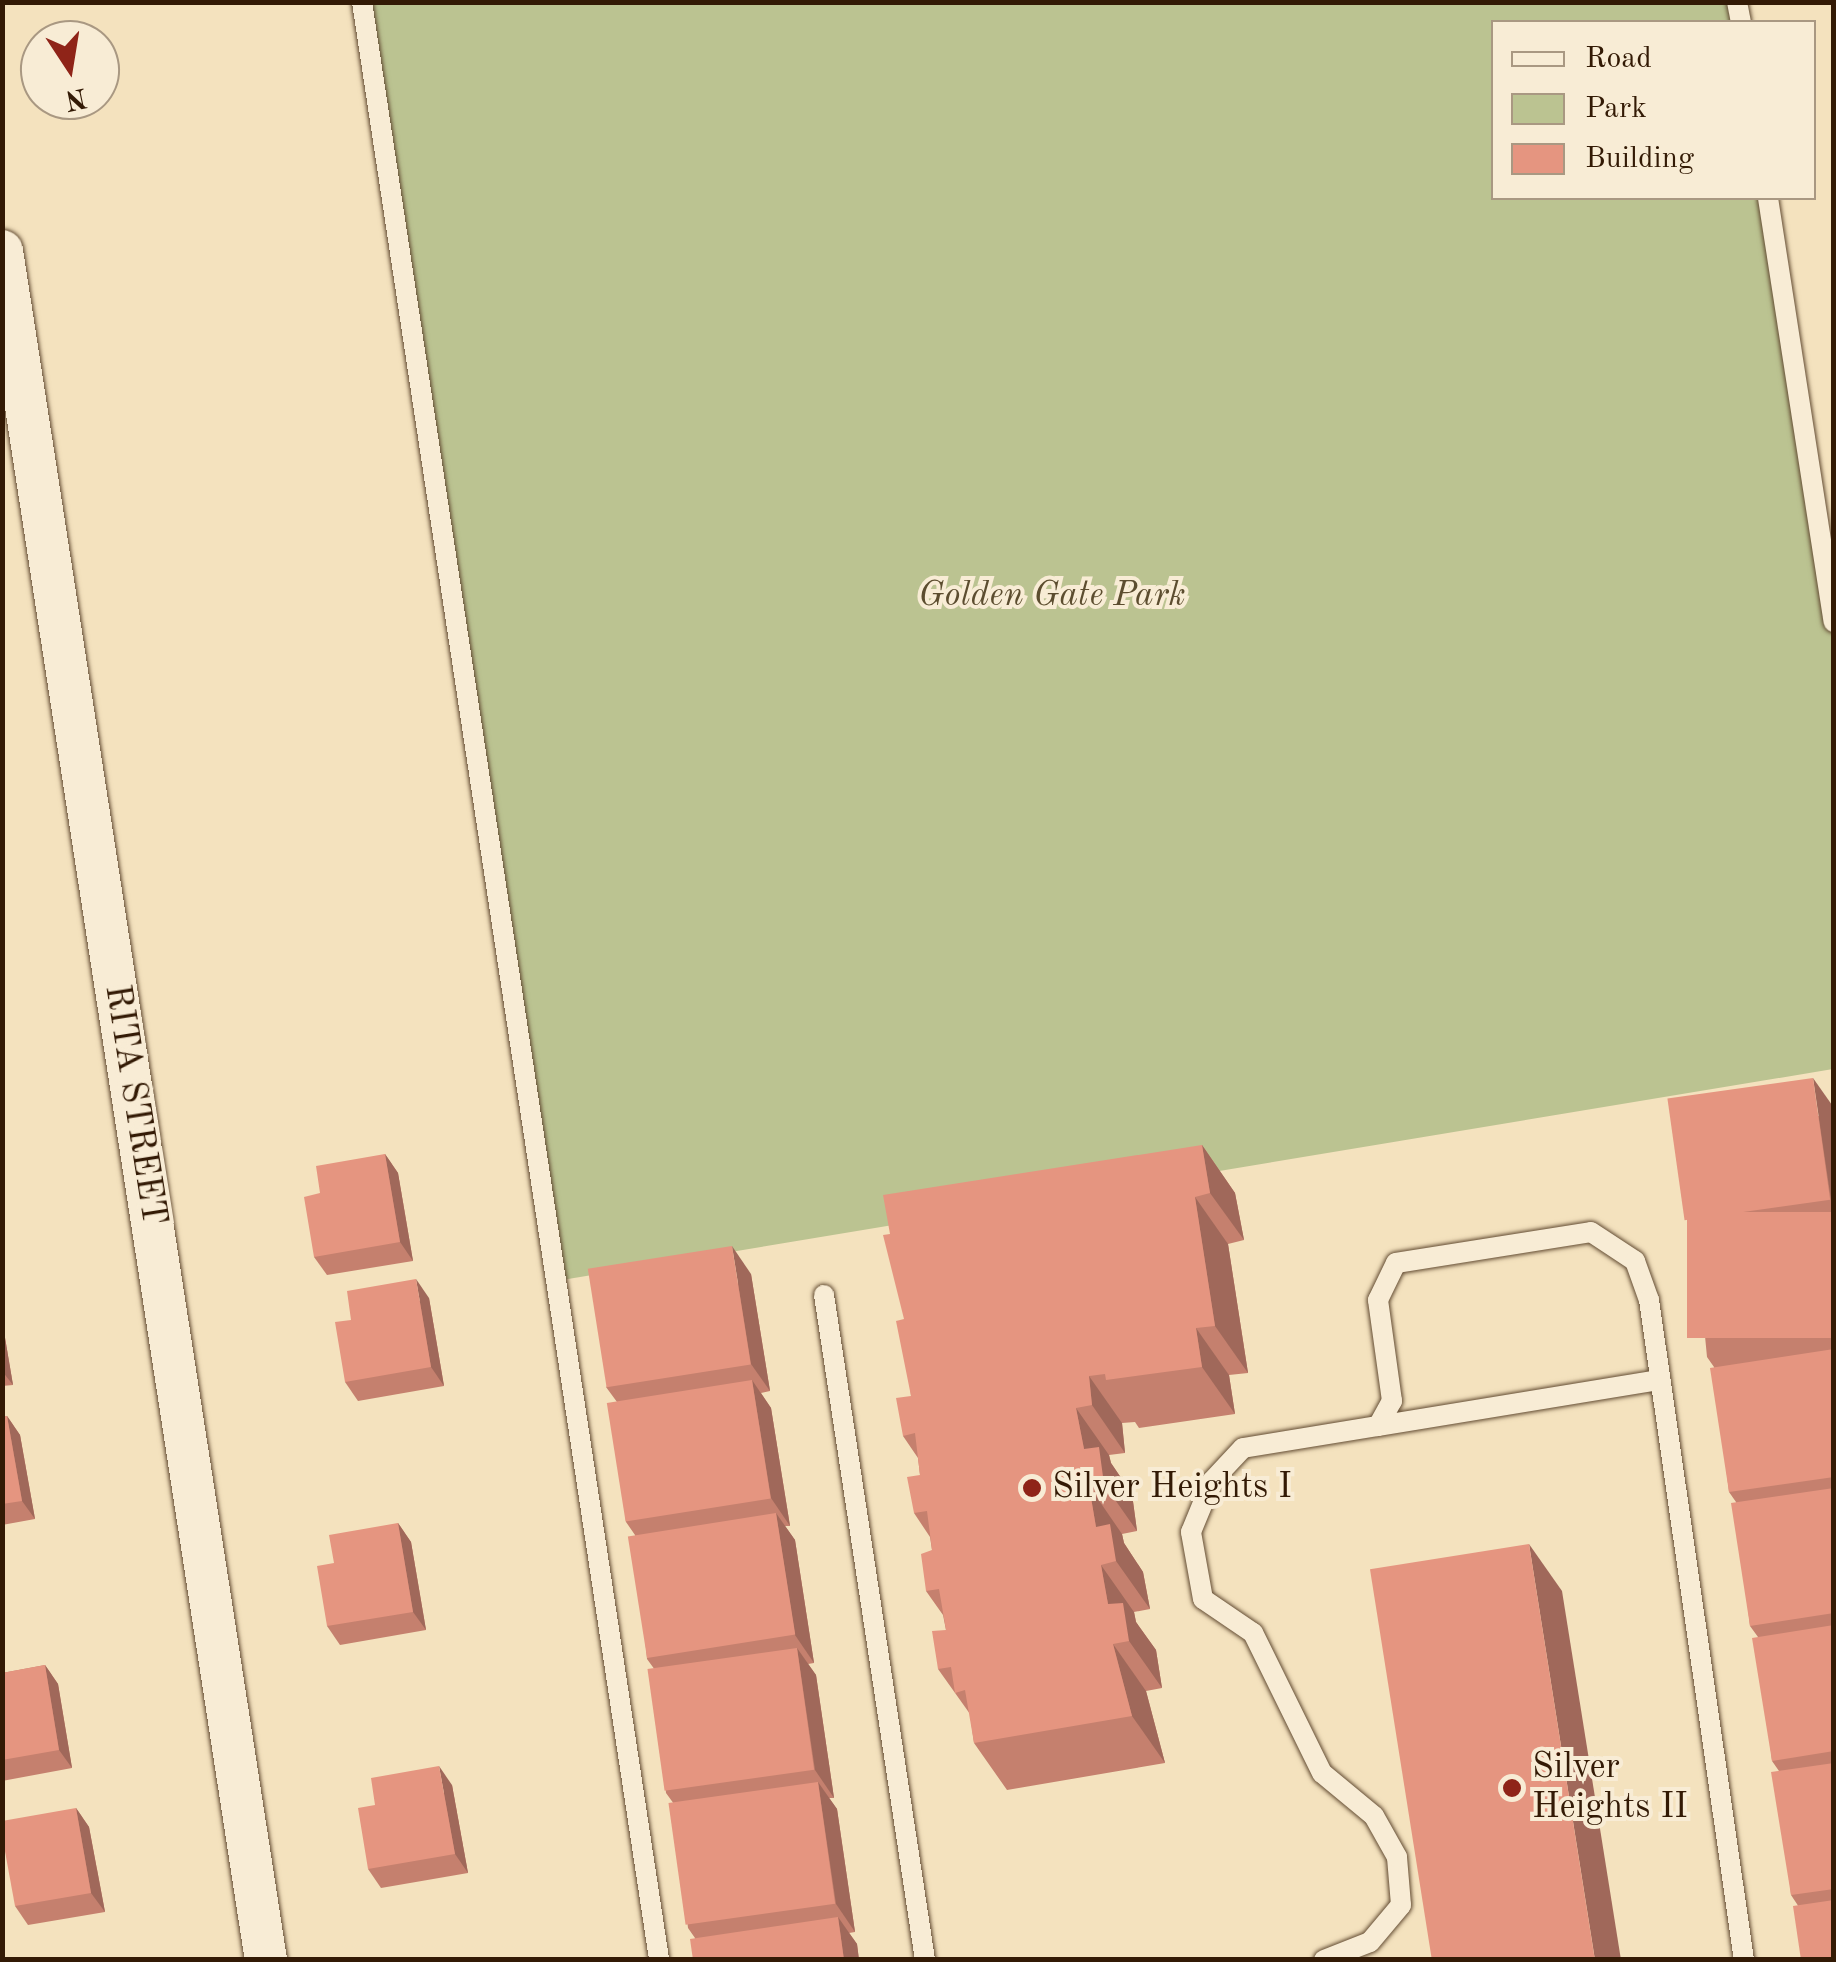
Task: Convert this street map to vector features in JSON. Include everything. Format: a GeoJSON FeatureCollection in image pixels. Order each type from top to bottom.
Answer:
{"type":"FeatureCollection","features":[{"type":"Feature","properties":{"kind":"street","name":"RITA STREET"},"geometry":{"type":"LineString","coordinates":[[2,251],[266,1960]]}},
{"type":"Feature","properties":{"kind":"lane"},"geometry":{"type":"LineString","coordinates":[[362,2],[660,1960]]}},
{"type":"Feature","properties":{"kind":"lane"},"geometry":{"type":"LineString","coordinates":[[1768,200],[1834,622]]}},
{"type":"Feature","properties":{"kind":"lane"},"geometry":{"type":"LineString","coordinates":[[1378,1426],[1392,1400],[1378,1300],[1396,1263],[1591,1232],[1635,1262],[1649,1300],[1744,1960]]}},
{"type":"Feature","properties":{"kind":"lane"},"geometry":{"type":"LineString","coordinates":[[824,1295],[925,1960]]}},
{"type":"Feature","properties":{"kind":"lane"},"geometry":{"type":"LineString","coordinates":[[1324,1960],[1370,1942],[1402,1905],[1397,1858],[1374,1816],[1322,1773],[1253,1633],[1204,1599],[1191,1532],[1212,1481],[1243,1448],[1660,1380]]}},
{"type":"Feature","properties":{"kind":"green space","name":"Golden Gate Park"},"geometry":{"type":"Polygon","coordinates":[[[362,3],[1737,3],[1740,20],[1491,20],[1491,200],[1768,200],[1833,622],[1833,1069],[556,1281],[362,3]]]}},
{"type":"Feature","properties":{"kind":"building"},"geometry":{"type":"Polygon","coordinates":[[[1813,1078],[1830,1200],[1685,1220],[1667,1098],[1813,1078]]]}},
{"type":"Feature","properties":{"kind":"building","name":"Silver Heights I"},"geometry":{"type":"Polygon","coordinates":[[[1202,1145],[1210,1193],[1195,1197],[1215,1326],[1196,1328],[1202,1367],[1106,1380],[1105,1374],[1089,1376],[1092,1405],[1076,1408],[1084,1449],[1099,1447],[1104,1484],[1089,1486],[1096,1527],[1110,1524],[1116,1561],[1101,1565],[1108,1604],[1123,1603],[1129,1641],[1113,1644],[1132,1716],[974,1743],[965,1690],[955,1693],[951,1667],[938,1669],[932,1631],[946,1630],[939,1589],[926,1591],[921,1554],[932,1550],[927,1511],[914,1513],[907,1477],[920,1475],[915,1433],[903,1436],[896,1398],[911,1396],[896,1321],[904,1319],[883,1235],[890,1234],[883,1195],[1202,1145]]]}},
{"type":"Feature","properties":{"kind":"building"},"geometry":{"type":"Polygon","coordinates":[[[385,1154],[400,1242],[314,1257],[304,1197],[320,1193],[316,1166],[385,1154]]]}},
{"type":"Feature","properties":{"kind":"building"},"geometry":{"type":"Polygon","coordinates":[[[1687,1212],[1834,1212],[1834,1338],[1687,1338],[1687,1212]]]}},
{"type":"Feature","properties":{"kind":"building"},"geometry":{"type":"Polygon","coordinates":[[[732,1246],[751,1365],[607,1387],[588,1269],[732,1246]]]}},
{"type":"Feature","properties":{"kind":"building"},"geometry":{"type":"Polygon","coordinates":[[[416,1279],[431,1367],[345,1382],[335,1322],[351,1320],[347,1291],[416,1279]]]}},
{"type":"Feature","properties":{"kind":"building"},"geometry":{"type":"Polygon","coordinates":[[[1834,1349],[1834,1477],[1729,1492],[1710,1368],[1834,1349]]]}},
{"type":"Feature","properties":{"kind":"building"},"geometry":{"type":"Polygon","coordinates":[[[752,1380],[771,1499],[626,1522],[607,1403],[752,1380]]]}},
{"type":"Feature","properties":{"kind":"building"},"geometry":{"type":"Polygon","coordinates":[[[7,1416],[22,1501],[2,1504],[2,1417],[7,1416]]]}},
{"type":"Feature","properties":{"kind":"building"},"geometry":{"type":"Polygon","coordinates":[[[1834,1488],[1834,1613],[1750,1626],[1731,1503],[1834,1488]]]}},
{"type":"Feature","properties":{"kind":"building"},"geometry":{"type":"Polygon","coordinates":[[[776,1513],[795,1634],[647,1658],[628,1536],[776,1513]]]}},
{"type":"Feature","properties":{"kind":"building"},"geometry":{"type":"Polygon","coordinates":[[[398,1523],[413,1612],[327,1626],[317,1566],[334,1563],[329,1535],[398,1523]]]}},
{"type":"Feature","properties":{"kind":"building","name":"Silver Heights II"},"geometry":{"type":"Polygon","coordinates":[[[1529,1544],[1595,1960],[1432,1960],[1370,1569],[1529,1544]]]}},
{"type":"Feature","properties":{"kind":"building"},"geometry":{"type":"Polygon","coordinates":[[[1834,1625],[1834,1751],[1772,1761],[1752,1638],[1834,1625]]]}},
{"type":"Feature","properties":{"kind":"building"},"geometry":{"type":"Polygon","coordinates":[[[797,1648],[814,1770],[665,1791],[647,1669],[797,1648]]]}},
{"type":"Feature","properties":{"kind":"building"},"geometry":{"type":"Polygon","coordinates":[[[45,1665],[59,1750],[2,1760],[2,1673],[45,1665]]]}},
{"type":"Feature","properties":{"kind":"building"},"geometry":{"type":"Polygon","coordinates":[[[1834,1763],[1834,1889],[1791,1895],[1771,1772],[1834,1763]]]}},
{"type":"Feature","properties":{"kind":"building"},"geometry":{"type":"Polygon","coordinates":[[[439,1766],[455,1854],[368,1869],[358,1808],[375,1805],[371,1778],[439,1766]]]}},
{"type":"Feature","properties":{"kind":"building"},"geometry":{"type":"Polygon","coordinates":[[[818,1782],[835,1904],[686,1925],[668,1803],[818,1782]]]}},
{"type":"Feature","properties":{"kind":"building"},"geometry":{"type":"Polygon","coordinates":[[[76,1808],[91,1893],[15,1906],[2,1821],[76,1808]]]}},
{"type":"Feature","properties":{"kind":"building"},"geometry":{"type":"Polygon","coordinates":[[[1834,1900],[1834,1960],[1801,1960],[1793,1906],[1834,1900]]]}},
{"type":"Feature","properties":{"kind":"building"},"geometry":{"type":"Polygon","coordinates":[[[838,1917],[844,1960],[693,1960],[690,1939],[838,1917]]]}},
{"type":"Feature","properties":{"kind":"place","name":"Silver Heights I"},"geometry":{"type":"Point","coordinates":[1032,1488]}},
{"type":"Feature","properties":{"kind":"place","name":"Silver Heights II"},"geometry":{"type":"Point","coordinates":[1512,1788]}}]}
